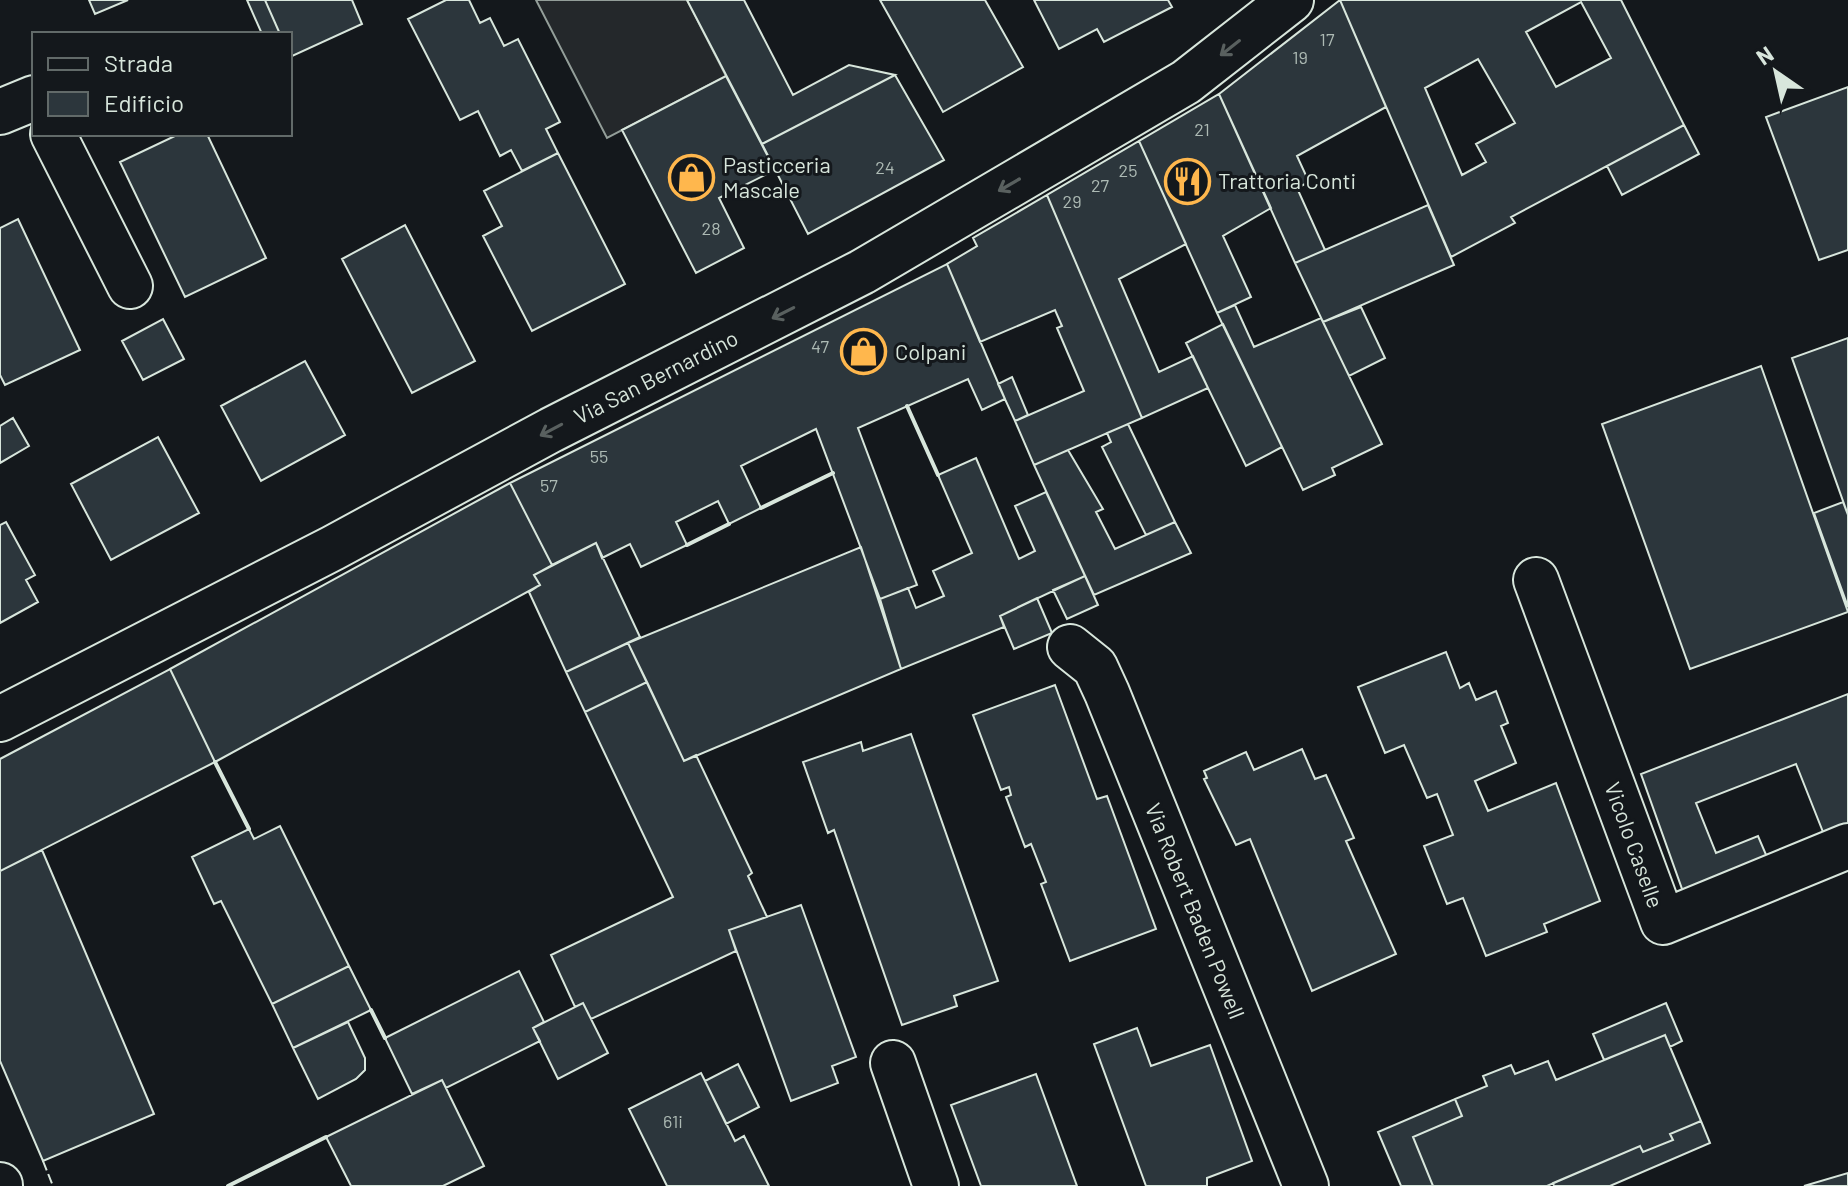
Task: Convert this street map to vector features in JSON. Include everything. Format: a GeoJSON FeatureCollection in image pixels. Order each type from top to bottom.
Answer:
{"type":"FeatureCollection","features":[{"type":"Feature","properties":{"kind":"street","name":"Via San Bernardino"},"geometry":{"type":"LineString","coordinates":[[0,719],[333,548],[551,430],[853,277],[1186,82],[1291,0]]}},
{"type":"Feature","properties":{"kind":"street"},"geometry":{"type":"LineString","coordinates":[[0,112],[32,99]]}},
{"type":"Feature","properties":{"kind":"street"},"geometry":{"type":"LineString","coordinates":[[54,136],[130,286]]}},
{"type":"Feature","properties":{"kind":"street","name":"Vicolo Caselle"},"geometry":{"type":"LineString","coordinates":[[1536,580],[1663,922],[1848,846]]}},
{"type":"Feature","properties":{"kind":"street","name":"Via Robert Baden Powell"},"geometry":{"type":"LineString","coordinates":[[1070,647],[1095,667],[1107,693],[1306,1186]]}},
{"type":"Feature","properties":{"kind":"street"},"geometry":{"type":"LineString","coordinates":[[893,1063],[936,1186]]}},
{"type":"Feature","properties":{"kind":"shaded area"},"geometry":{"type":"Polygon","coordinates":[[[536,0],[687,0],[726,76],[607,138],[536,0]]]}},
{"type":"Feature","properties":{"kind":"building"},"geometry":{"type":"Polygon","coordinates":[[[89,0],[128,0],[95,14],[89,0]]]}},
{"type":"Feature","properties":{"kind":"building"},"geometry":{"type":"Polygon","coordinates":[[[247,0],[265,0],[279,32],[261,32],[247,0]]]}},
{"type":"Feature","properties":{"kind":"building"},"geometry":{"type":"Polygon","coordinates":[[[265,0],[352,0],[362,24],[292,56],[292,32],[279,32],[265,0]]]}},
{"type":"Feature","properties":{"kind":"building"},"geometry":{"type":"Polygon","coordinates":[[[446,0],[469,0],[480,23],[490,18],[504,46],[518,39],[560,122],[546,129],[558,153],[522,171],[511,150],[500,156],[478,111],[460,120],[408,19],[446,0]]]}},
{"type":"Feature","properties":{"kind":"building"},"geometry":{"type":"Polygon","coordinates":[[[687,0],[744,0],[793,95],[849,65],[895,75],[762,144],[687,0]]]}},
{"type":"Feature","properties":{"kind":"building"},"geometry":{"type":"Polygon","coordinates":[[[880,0],[985,0],[1023,67],[943,112],[880,0]]]}},
{"type":"Feature","properties":{"kind":"building"},"geometry":{"type":"Polygon","coordinates":[[[1034,0],[1168,0],[1172,7],[1104,42],[1097,29],[1059,49],[1034,0]]]}},
{"type":"Feature","properties":{"kind":"building"},"geometry":{"type":"Polygon","coordinates":[[[1340,0],[1621,0],[1684,125],[1511,217],[1515,223],[1451,257],[1340,0]],[[1581,2],[1526,32],[1556,87],[1611,58],[1581,2]],[[1478,59],[1425,88],[1462,175],[1486,162],[1476,144],[1515,123],[1478,59]]]}},
{"type":"Feature","properties":{"kind":"building"},"geometry":{"type":"Polygon","coordinates":[[[1340,0],[1386,107],[1297,156],[1309,182],[1297,188],[1325,250],[1295,263],[1219,94],[1340,0]]]}},
{"type":"Feature","properties":{"kind":"building"},"geometry":{"type":"Polygon","coordinates":[[[895,75],[944,160],[808,234],[762,144],[895,75]]]}},
{"type":"Feature","properties":{"kind":"building"},"geometry":{"type":"Polygon","coordinates":[[[726,76],[775,170],[719,198],[744,248],[696,273],[622,130],[726,76]]]}},
{"type":"Feature","properties":{"kind":"building"},"geometry":{"type":"Polygon","coordinates":[[[1848,87],[1848,250],[1819,260],[1766,117],[1848,87]]]}},
{"type":"Feature","properties":{"kind":"building"},"geometry":{"type":"Polygon","coordinates":[[[1219,94],[1271,208],[1223,236],[1251,297],[1217,313],[1139,141],[1219,94]]]}},
{"type":"Feature","properties":{"kind":"building"},"geometry":{"type":"Polygon","coordinates":[[[1684,125],[1699,154],[1622,195],[1607,166],[1684,125]]]}},
{"type":"Feature","properties":{"kind":"building"},"geometry":{"type":"Polygon","coordinates":[[[175,136],[208,136],[266,258],[185,297],[120,162],[175,136]]]}},
{"type":"Feature","properties":{"kind":"building"},"geometry":{"type":"Polygon","coordinates":[[[1139,141],[1186,244],[1119,279],[1159,372],[1193,356],[1208,388],[1142,418],[1047,195],[1139,141]]]}},
{"type":"Feature","properties":{"kind":"building"},"geometry":{"type":"Polygon","coordinates":[[[558,153],[625,284],[532,331],[483,236],[502,226],[484,191],[558,153]]]}},
{"type":"Feature","properties":{"kind":"building"},"geometry":{"type":"Polygon","coordinates":[[[1047,195],[1142,418],[1034,465],[1015,421],[1084,391],[1057,328],[1062,326],[1055,310],[980,342],[947,264],[977,246],[973,238],[1047,195]]]}},
{"type":"Feature","properties":{"kind":"building"},"geometry":{"type":"Polygon","coordinates":[[[1428,205],[1454,265],[1323,322],[1295,263],[1428,205]]]}},
{"type":"Feature","properties":{"kind":"building"},"geometry":{"type":"Polygon","coordinates":[[[18,219],[80,350],[5,385],[0,375],[0,228],[18,219]]]}},
{"type":"Feature","properties":{"kind":"building"},"geometry":{"type":"Polygon","coordinates":[[[405,225],[475,361],[412,393],[342,259],[405,225]]]}},
{"type":"Feature","properties":{"kind":"building"},"geometry":{"type":"Polygon","coordinates":[[[947,264],[1005,399],[982,410],[968,379],[858,428],[917,585],[880,599],[816,429],[741,466],[761,508],[729,524],[718,501],[676,522],[687,545],[641,567],[630,544],[602,558],[596,543],[552,565],[510,483],[947,264]]]}},
{"type":"Feature","properties":{"kind":"building"},"geometry":{"type":"Polygon","coordinates":[[[1235,305],[1254,347],[1321,318],[1382,444],[1332,468],[1335,475],[1303,490],[1217,313],[1235,305]]]}},
{"type":"Feature","properties":{"kind":"building"},"geometry":{"type":"Polygon","coordinates":[[[1361,307],[1385,358],[1349,376],[1323,322],[1361,307]]]}},
{"type":"Feature","properties":{"kind":"building"},"geometry":{"type":"Polygon","coordinates":[[[163,319],[184,359],[143,380],[122,341],[163,319]]]}},
{"type":"Feature","properties":{"kind":"building"},"geometry":{"type":"Polygon","coordinates":[[[1223,324],[1282,447],[1246,466],[1186,343],[1223,324]]]}},
{"type":"Feature","properties":{"kind":"building"},"geometry":{"type":"Polygon","coordinates":[[[1848,338],[1848,515],[1792,358],[1848,338]]]}},
{"type":"Feature","properties":{"kind":"building"},"geometry":{"type":"Polygon","coordinates":[[[305,361],[345,435],[261,481],[221,406],[305,361]]]}},
{"type":"Feature","properties":{"kind":"building"},"geometry":{"type":"Polygon","coordinates":[[[1761,366],[1848,612],[1690,669],[1602,424],[1761,366]]]}},
{"type":"Feature","properties":{"kind":"building"},"geometry":{"type":"Polygon","coordinates":[[[1012,377],[1028,415],[1015,421],[998,384],[1012,377]]]}},
{"type":"Feature","properties":{"kind":"building"},"geometry":{"type":"Polygon","coordinates":[[[13,418],[29,446],[0,463],[0,426],[13,418]]]}},
{"type":"Feature","properties":{"kind":"building"},"geometry":{"type":"Polygon","coordinates":[[[1128,424],[1175,522],[1146,535],[1102,447],[1111,442],[1107,433],[1128,424]]]}},
{"type":"Feature","properties":{"kind":"building"},"geometry":{"type":"Polygon","coordinates":[[[158,437],[199,513],[111,560],[71,484],[158,437]]]}},
{"type":"Feature","properties":{"kind":"building"},"geometry":{"type":"Polygon","coordinates":[[[1068,450],[1103,509],[1096,512],[1115,549],[1175,522],[1191,553],[1094,595],[1034,465],[1068,450]]]}},
{"type":"Feature","properties":{"kind":"building"},"geometry":{"type":"Polygon","coordinates":[[[976,458],[1019,559],[1035,551],[1015,506],[1046,492],[1085,576],[1000,616],[1004,627],[901,669],[880,599],[908,588],[916,608],[944,596],[933,571],[972,553],[938,475],[976,458]]]}},
{"type":"Feature","properties":{"kind":"building"},"geometry":{"type":"Polygon","coordinates":[[[510,483],[552,565],[534,575],[540,585],[215,762],[170,669],[510,483]]]}},
{"type":"Feature","properties":{"kind":"building"},"geometry":{"type":"Polygon","coordinates":[[[1843,502],[1848,515],[1848,607],[1814,513],[1843,502]]]}},
{"type":"Feature","properties":{"kind":"building"},"geometry":{"type":"Polygon","coordinates":[[[6,522],[35,575],[26,580],[38,602],[0,623],[0,525],[6,522]]]}},
{"type":"Feature","properties":{"kind":"building"},"geometry":{"type":"Polygon","coordinates":[[[596,543],[640,637],[566,672],[529,592],[540,585],[534,575],[596,543]]]}},
{"type":"Feature","properties":{"kind":"building"},"geometry":{"type":"Polygon","coordinates":[[[861,547],[901,669],[684,761],[628,643],[861,547]]]}},
{"type":"Feature","properties":{"kind":"building"},"geometry":{"type":"Polygon","coordinates":[[[1085,576],[1098,605],[1067,619],[1053,590],[1085,576]]]}},
{"type":"Feature","properties":{"kind":"building"},"geometry":{"type":"Polygon","coordinates":[[[1037,598],[1052,633],[1014,649],[1000,616],[1037,598]]]}},
{"type":"Feature","properties":{"kind":"building"},"geometry":{"type":"Polygon","coordinates":[[[628,643],[647,682],[585,712],[566,672],[628,643]]]}},
{"type":"Feature","properties":{"kind":"building"},"geometry":{"type":"Polygon","coordinates":[[[1446,652],[1460,688],[1469,683],[1476,700],[1496,691],[1508,723],[1501,726],[1516,763],[1475,781],[1488,811],[1556,783],[1600,901],[1544,924],[1547,932],[1486,956],[1463,898],[1447,904],[1424,846],[1453,835],[1437,794],[1427,798],[1404,745],[1385,753],[1358,687],[1446,652]]]}},
{"type":"Feature","properties":{"kind":"building"},"geometry":{"type":"Polygon","coordinates":[[[170,669],[215,762],[0,871],[0,759],[170,669]]]}},
{"type":"Feature","properties":{"kind":"building"},"geometry":{"type":"Polygon","coordinates":[[[647,682],[684,761],[696,755],[752,873],[748,876],[767,917],[729,930],[736,951],[591,1019],[583,1003],[575,1007],[551,955],[673,897],[585,712],[647,682]]]}},
{"type":"Feature","properties":{"kind":"building"},"geometry":{"type":"Polygon","coordinates":[[[1055,685],[1097,799],[1107,796],[1156,929],[1070,961],[1041,884],[1046,882],[1031,844],[1025,847],[1006,797],[1011,795],[1009,787],[1001,790],[973,715],[1055,685]]]}},
{"type":"Feature","properties":{"kind":"building"},"geometry":{"type":"Polygon","coordinates":[[[1848,694],[1848,834],[1827,842],[1796,764],[1696,803],[1716,853],[1758,836],[1767,857],[1686,900],[1641,774],[1848,694]]]}},
{"type":"Feature","properties":{"kind":"building"},"geometry":{"type":"Polygon","coordinates":[[[911,734],[998,981],[954,996],[957,1006],[902,1025],[834,830],[828,833],[803,762],[861,742],[863,751],[911,734]]]}},
{"type":"Feature","properties":{"kind":"building"},"geometry":{"type":"Polygon","coordinates":[[[1302,749],[1315,779],[1326,775],[1354,838],[1346,841],[1396,954],[1312,991],[1250,839],[1236,845],[1204,779],[1207,778],[1204,771],[1246,752],[1254,770],[1302,749]]]}},
{"type":"Feature","properties":{"kind":"building"},"geometry":{"type":"Polygon","coordinates":[[[280,826],[349,966],[272,1004],[221,901],[214,904],[192,857],[249,829],[254,839],[280,826]]]}},
{"type":"Feature","properties":{"kind":"building"},"geometry":{"type":"Polygon","coordinates":[[[42,850],[154,1114],[43,1161],[0,1061],[0,871],[42,850]]]}},
{"type":"Feature","properties":{"kind":"building"},"geometry":{"type":"Polygon","coordinates":[[[801,905],[856,1057],[832,1066],[838,1083],[791,1101],[729,930],[801,905]]]}},
{"type":"Feature","properties":{"kind":"building"},"geometry":{"type":"Polygon","coordinates":[[[349,966],[371,1010],[293,1048],[272,1004],[349,966]]]}},
{"type":"Feature","properties":{"kind":"building"},"geometry":{"type":"Polygon","coordinates":[[[519,971],[544,1022],[533,1028],[540,1041],[446,1088],[442,1080],[412,1094],[385,1038],[519,971]]]}},
{"type":"Feature","properties":{"kind":"building"},"geometry":{"type":"Polygon","coordinates":[[[583,1003],[608,1053],[558,1079],[533,1028],[583,1003]]]}},
{"type":"Feature","properties":{"kind":"building"},"geometry":{"type":"Polygon","coordinates":[[[1666,1003],[1682,1041],[1670,1047],[1665,1035],[1604,1060],[1593,1034],[1666,1003]]]}},
{"type":"Feature","properties":{"kind":"building"},"geometry":{"type":"Polygon","coordinates":[[[348,1022],[365,1058],[365,1070],[356,1079],[318,1099],[293,1048],[348,1022]]]}},
{"type":"Feature","properties":{"kind":"building"},"geometry":{"type":"Polygon","coordinates":[[[1137,1028],[1151,1066],[1210,1045],[1252,1161],[1207,1178],[1207,1186],[1146,1186],[1094,1044],[1137,1028]]]}},
{"type":"Feature","properties":{"kind":"building"},"geometry":{"type":"Polygon","coordinates":[[[1665,1035],[1701,1121],[1670,1134],[1673,1140],[1643,1152],[1640,1146],[1547,1186],[1433,1186],[1413,1137],[1462,1116],[1455,1099],[1487,1086],[1483,1076],[1511,1065],[1515,1074],[1548,1061],[1556,1080],[1665,1035]]]}},
{"type":"Feature","properties":{"kind":"building"},"geometry":{"type":"Polygon","coordinates":[[[738,1064],[759,1107],[726,1124],[705,1081],[738,1064]]]}},
{"type":"Feature","properties":{"kind":"building"},"geometry":{"type":"Polygon","coordinates":[[[701,1073],[735,1141],[744,1136],[769,1186],[667,1186],[629,1109],[701,1073]]]}},
{"type":"Feature","properties":{"kind":"building"},"geometry":{"type":"Polygon","coordinates":[[[1036,1074],[1077,1186],[981,1186],[951,1105],[1036,1074]]]}},
{"type":"Feature","properties":{"kind":"building"},"geometry":{"type":"Polygon","coordinates":[[[442,1080],[484,1166],[443,1186],[351,1186],[326,1137],[442,1080]]]}},
{"type":"Feature","properties":{"kind":"building"},"geometry":{"type":"Polygon","coordinates":[[[1455,1099],[1462,1116],[1413,1137],[1433,1186],[1401,1186],[1378,1132],[1455,1099]]]}},
{"type":"Feature","properties":{"kind":"building"},"geometry":{"type":"Polygon","coordinates":[[[1701,1121],[1710,1143],[1610,1186],[1554,1186],[1553,1183],[1640,1146],[1643,1152],[1673,1140],[1670,1134],[1701,1121]]]}},
{"type":"Feature","properties":{"kind":"building"},"geometry":{"type":"Polygon","coordinates":[[[1848,1173],[1848,1186],[1804,1186],[1848,1173]]]}},
{"type":"Feature","properties":{"kind":"fence"},"geometry":{"type":"LineString","coordinates":[[43,1161],[53,1186]]}},
{"type":"Feature","properties":{"kind":"wall"},"geometry":{"type":"LineString","coordinates":[[907,406],[938,475]]}},
{"type":"Feature","properties":{"kind":"wall"},"geometry":{"type":"LineString","coordinates":[[761,508],[833,473]]}},
{"type":"Feature","properties":{"kind":"wall"},"geometry":{"type":"LineString","coordinates":[[687,545],[729,524]]}},
{"type":"Feature","properties":{"kind":"wall"},"geometry":{"type":"LineString","coordinates":[[215,762],[249,829]]}},
{"type":"Feature","properties":{"kind":"wall"},"geometry":{"type":"LineString","coordinates":[[371,1010],[385,1038]]}},
{"type":"Feature","properties":{"kind":"wall"},"geometry":{"type":"LineString","coordinates":[[228,1186],[326,1137]]}},
{"type":"Feature","properties":{"kind":"place","name":"Pasticceria Mascale"},"geometry":{"type":"Point","coordinates":[692,178]}},
{"type":"Feature","properties":{"kind":"place","name":"Trattoria Conti"},"geometry":{"type":"Point","coordinates":[1187,181]}},
{"type":"Feature","properties":{"kind":"place","name":"Colpani"},"geometry":{"type":"Point","coordinates":[864,352]}}]}
